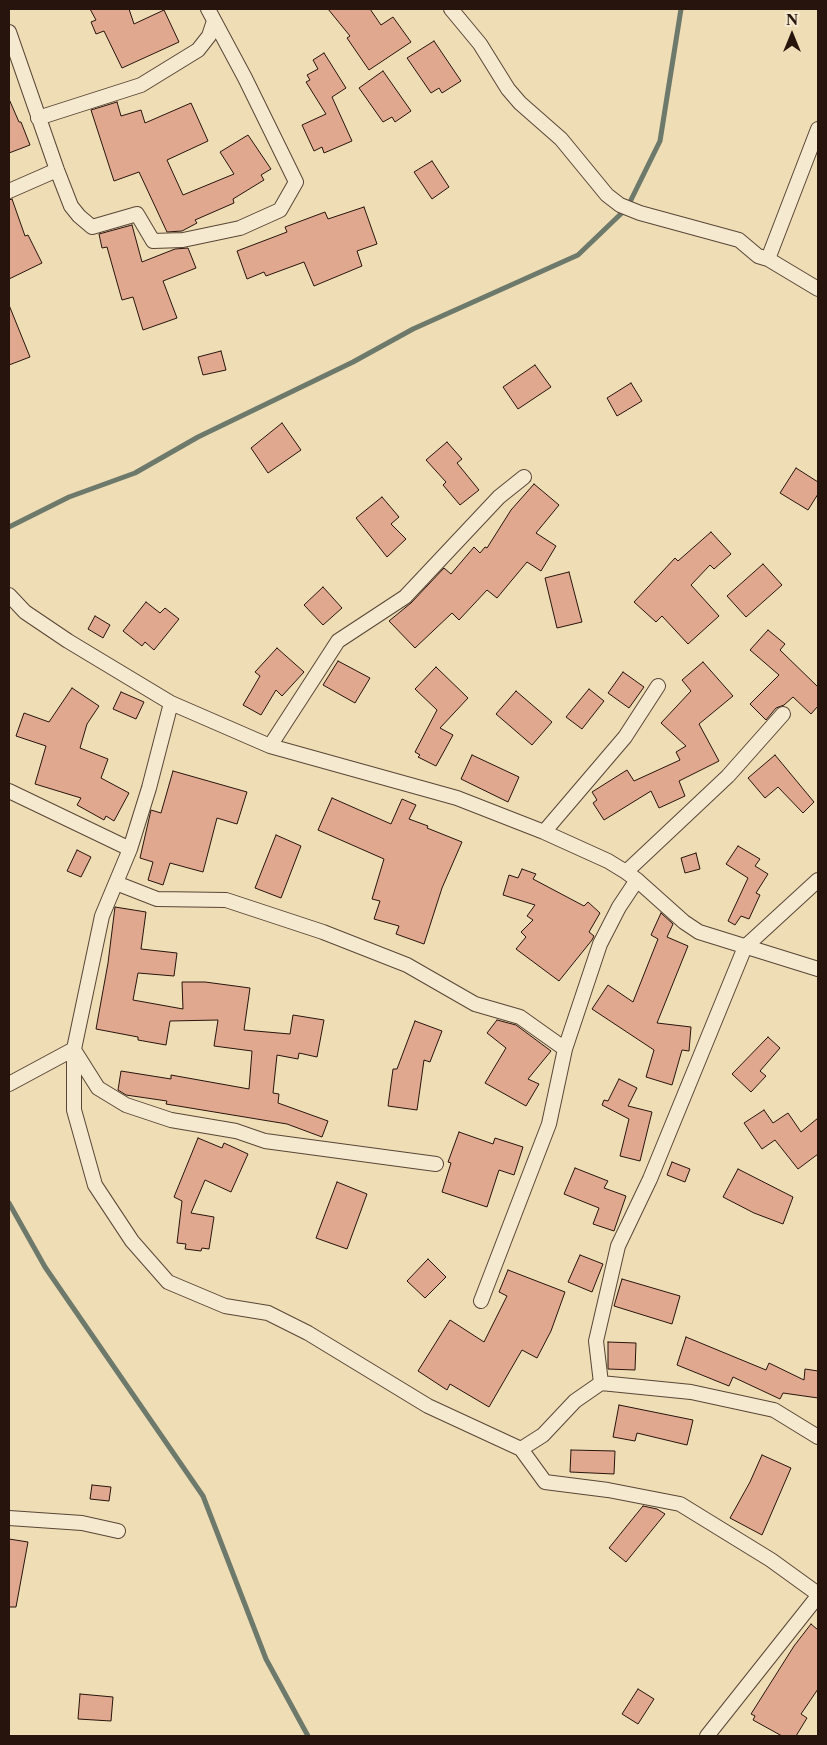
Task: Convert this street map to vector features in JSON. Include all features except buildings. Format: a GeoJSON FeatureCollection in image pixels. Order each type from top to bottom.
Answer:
{"type":"FeatureCollection","features":[{"type":"Feature","properties":{"kind":"street"},"geometry":{"type":"LineString","coordinates":[[450,9],[480,44],[508,89],[520,103],[561,139],[607,194],[620,205],[640,213],[739,240],[758,256],[768,259],[818,289]]}},
{"type":"Feature","properties":{"kind":"street"},"geometry":{"type":"LineString","coordinates":[[38,118],[141,85],[198,50],[209,36],[211,15]]}},
{"type":"Feature","properties":{"kind":"street"},"geometry":{"type":"LineString","coordinates":[[9,32],[38,118],[71,206],[92,227],[137,214],[153,241],[183,240],[240,228],[280,210],[296,182],[245,78],[211,15]]}},
{"type":"Feature","properties":{"kind":"street"},"geometry":{"type":"LineString","coordinates":[[768,259],[818,129]]}},
{"type":"Feature","properties":{"kind":"street"},"geometry":{"type":"LineString","coordinates":[[9,192],[57,170]]}},
{"type":"Feature","properties":{"kind":"street"},"geometry":{"type":"LineString","coordinates":[[270,746],[338,641],[405,597],[499,497],[524,477]]}},
{"type":"Feature","properties":{"kind":"street"},"geometry":{"type":"LineString","coordinates":[[9,595],[25,612],[68,641],[171,703],[270,746],[424,788],[544,832],[608,861],[632,876],[691,927],[745,948],[818,969]]}},
{"type":"Feature","properties":{"kind":"street"},"geometry":{"type":"LineString","coordinates":[[544,832],[625,737],[658,686]]}},
{"type":"Feature","properties":{"kind":"street"},"geometry":{"type":"LineString","coordinates":[[171,703],[149,788],[130,850],[102,916],[74,1049],[74,1110],[95,1184],[132,1241],[168,1282],[225,1306],[268,1313],[308,1333],[428,1406],[521,1449],[545,1482],[608,1490],[680,1504],[771,1560],[818,1595],[707,1736]]}},
{"type":"Feature","properties":{"kind":"street"},"geometry":{"type":"LineString","coordinates":[[481,1301],[549,1124],[565,1049],[600,944],[632,876],[728,776],[783,714]]}},
{"type":"Feature","properties":{"kind":"street"},"geometry":{"type":"LineString","coordinates":[[9,790],[130,850]]}},
{"type":"Feature","properties":{"kind":"street"},"geometry":{"type":"LineString","coordinates":[[601,1383],[596,1341],[618,1246],[650,1180],[745,948],[818,880]]}},
{"type":"Feature","properties":{"kind":"street"},"geometry":{"type":"LineString","coordinates":[[116,883],[157,899],[226,900],[323,932],[407,966],[475,1004],[520,1017],[565,1049]]}},
{"type":"Feature","properties":{"kind":"street"},"geometry":{"type":"LineString","coordinates":[[9,1084],[74,1049]]}},
{"type":"Feature","properties":{"kind":"street"},"geometry":{"type":"LineString","coordinates":[[74,1049],[98,1088],[126,1105],[171,1120],[236,1131],[265,1141],[436,1164]]}},
{"type":"Feature","properties":{"kind":"street"},"geometry":{"type":"LineString","coordinates":[[521,1449],[543,1435],[575,1401],[601,1383],[691,1392],[774,1410],[818,1436]]}},
{"type":"Feature","properties":{"kind":"street"},"geometry":{"type":"LineString","coordinates":[[9,1518],[82,1523],[118,1531]]}},
{"type":"Feature","properties":{"kind":"waterway"},"geometry":{"type":"LineString","coordinates":[[9,527],[69,497],[135,473],[198,437],[353,362],[413,329],[578,255],[627,208],[660,141],[681,9]]}},
{"type":"Feature","properties":{"kind":"waterway"},"geometry":{"type":"LineString","coordinates":[[9,1203],[45,1267],[203,1496],[266,1659],[308,1736]]}}]}
